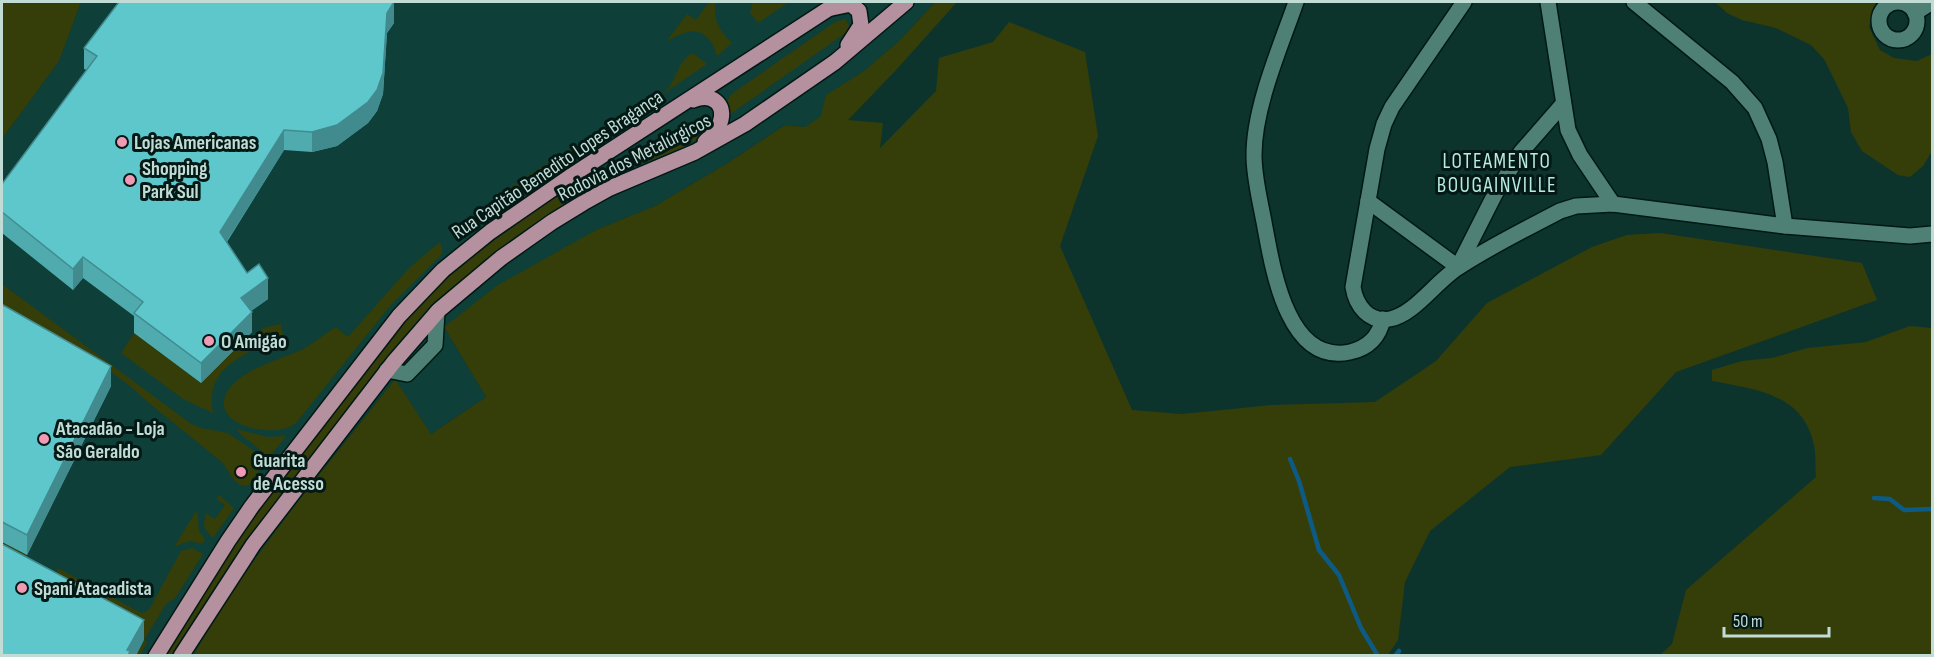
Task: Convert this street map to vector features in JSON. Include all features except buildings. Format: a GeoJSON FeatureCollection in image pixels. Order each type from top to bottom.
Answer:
{"type":"FeatureCollection","features":[{"type":"Feature","properties":{"kind":"main road","name":"Rodovia dos Metalúrgicos"},"geometry":{"type":"LineString","coordinates":[[181,656],[219,594],[253,545],[387,370],[438,312],[501,258],[552,222],[610,188],[695,152],[745,124],[835,62],[906,2]]}},
{"type":"Feature","properties":{"kind":"main road"},"geometry":{"type":"LineString","coordinates":[[834,5],[851,4],[855,6],[861,17],[861,25],[857,32],[835,62]]}},
{"type":"Feature","properties":{"kind":"main road","name":"Rua Capitão Benedito Lopes Bragança"},"geometry":{"type":"LineString","coordinates":[[156,656],[252,506],[399,316],[419,294],[460,255],[490,232],[583,168],[834,5]]}},
{"type":"Feature","properties":{"kind":"main road"},"geometry":{"type":"LineString","coordinates":[[681,105],[706,97],[716,101],[721,111],[719,125],[715,132],[695,152]]}},
{"type":"Feature","properties":{"kind":"street"},"geometry":{"type":"LineString","coordinates":[[1296,2],[1265,95],[1255,137],[1256,178],[1277,287],[1295,326],[1318,347],[1330,352],[1343,354],[1363,347],[1378,335],[1383,320]]}},
{"type":"Feature","properties":{"kind":"street"},"geometry":{"type":"LineString","coordinates":[[1464,2],[1392,107],[1384,124],[1377,149],[1353,287],[1355,296],[1365,312],[1372,318],[1383,320],[1398,316],[1458,267],[1560,211],[1576,206],[1613,204],[1785,226],[1910,236],[1932,234]]}},
{"type":"Feature","properties":{"kind":"street"},"geometry":{"type":"LineString","coordinates":[[1548,2],[1568,130],[1573,142],[1613,204]]}},
{"type":"Feature","properties":{"kind":"street"},"geometry":{"type":"LineString","coordinates":[[1634,2],[1732,82],[1755,108],[1766,132],[1775,162],[1785,226]]}},
{"type":"Feature","properties":{"kind":"street"},"geometry":{"type":"LineString","coordinates":[[1916,13],[1932,2]]}},
{"type":"Feature","properties":{"kind":"street"},"geometry":{"type":"LineString","coordinates":[[1458,267],[1495,194],[1521,152],[1563,104]]}},
{"type":"Feature","properties":{"kind":"street"},"geometry":{"type":"LineString","coordinates":[[1368,201],[1458,267]]}},
{"type":"Feature","properties":{"kind":"shaded area"},"geometry":{"type":"Polygon","coordinates":[[[81,2],[935,2],[900,40],[864,71],[827,95],[821,116],[805,127],[785,125],[726,164],[655,206],[596,230],[444,327],[486,397],[431,434],[394,380],[326,465],[254,562],[194,655],[2,655],[2,139],[59,61],[81,2]]]}},
{"type":"Feature","properties":{"kind":"green space"},"geometry":{"type":"Polygon","coordinates":[[[2,2],[81,2],[59,61],[2,139],[2,2]]]}},
{"type":"Feature","properties":{"kind":"green space"},"geometry":{"type":"Polygon","coordinates":[[[709,2],[716,2],[715,14],[718,24],[732,43],[717,56],[708,39],[697,32],[682,34],[666,42],[687,14],[696,20],[709,2]]]}},
{"type":"Feature","properties":{"kind":"green space"},"geometry":{"type":"Polygon","coordinates":[[[753,2],[789,2],[758,23],[750,13],[753,2]]]}},
{"type":"Feature","properties":{"kind":"green space"},"geometry":{"type":"Polygon","coordinates":[[[935,2],[957,2],[848,120],[883,123],[880,148],[936,91],[939,58],[993,42],[1009,22],[1085,52],[1098,136],[1060,246],[1132,410],[1182,414],[1272,405],[1375,402],[1436,361],[1487,303],[1592,247],[1627,235],[1660,233],[1862,263],[1877,300],[1676,372],[1601,455],[1510,467],[1430,531],[1405,582],[1398,640],[1388,655],[194,655],[263,548],[395,379],[431,434],[486,397],[444,327],[498,285],[596,230],[655,206],[726,164],[785,125],[805,127],[821,116],[826,95],[864,71],[900,40],[935,2]]]}},
{"type":"Feature","properties":{"kind":"green space"},"geometry":{"type":"Polygon","coordinates":[[[1715,2],[1876,2],[1869,27],[1880,50],[1894,58],[1917,61],[1932,54],[1932,151],[1923,166],[1910,177],[1898,175],[1862,151],[1851,132],[1848,108],[1824,59],[1811,45],[1776,28],[1742,20],[1727,13],[1715,2]]]}},
{"type":"Feature","properties":{"kind":"green space"},"geometry":{"type":"Polygon","coordinates":[[[845,19],[850,27],[847,32],[729,115],[727,103],[733,93],[835,22],[845,19]]]}},
{"type":"Feature","properties":{"kind":"green space"},"geometry":{"type":"Polygon","coordinates":[[[693,53],[707,64],[527,186],[468,232],[464,234],[455,229],[522,179],[666,91],[684,60],[693,53]]]}},
{"type":"Feature","properties":{"kind":"green space"},"geometry":{"type":"Polygon","coordinates":[[[694,121],[711,122],[711,125],[696,140],[686,146],[630,168],[694,121]]]}},
{"type":"Feature","properties":{"kind":"green space"},"geometry":{"type":"Polygon","coordinates":[[[596,173],[566,205],[453,289],[174,655],[163,656],[223,561],[260,509],[419,305],[442,281],[474,255],[554,197],[596,173]]]}},
{"type":"Feature","properties":{"kind":"green space"},"geometry":{"type":"Polygon","coordinates":[[[440,242],[442,254],[390,306],[296,423],[286,428],[259,429],[245,426],[226,412],[224,401],[229,389],[244,375],[305,348],[336,327],[348,337],[409,268],[440,242]]]}},
{"type":"Feature","properties":{"kind":"green space"},"geometry":{"type":"Polygon","coordinates":[[[2,284],[190,423],[201,428],[228,433],[258,454],[263,465],[248,486],[240,485],[233,479],[223,463],[130,386],[86,353],[2,310],[4,299],[2,284]]]}},
{"type":"Feature","properties":{"kind":"green space"},"geometry":{"type":"Polygon","coordinates":[[[281,324],[283,335],[243,355],[222,372],[215,384],[212,397],[213,413],[183,399],[121,353],[134,333],[201,383],[247,338],[252,342],[263,328],[281,324]]]}},
{"type":"Feature","properties":{"kind":"green space"},"geometry":{"type":"Polygon","coordinates":[[[1910,326],[1932,328],[1932,655],[1660,655],[1672,644],[1686,590],[1816,477],[1814,445],[1808,428],[1799,414],[1788,404],[1760,391],[1712,381],[1712,370],[1742,361],[1772,358],[1808,348],[1866,342],[1910,326]]]}},
{"type":"Feature","properties":{"kind":"green space"},"geometry":{"type":"Polygon","coordinates":[[[236,429],[268,437],[286,436],[267,460],[261,451],[236,429]]]}},
{"type":"Feature","properties":{"kind":"green space"},"geometry":{"type":"Polygon","coordinates":[[[219,495],[234,508],[213,538],[205,529],[204,523],[206,513],[215,519],[225,505],[217,499],[219,495]]]}},
{"type":"Feature","properties":{"kind":"green space"},"geometry":{"type":"Polygon","coordinates":[[[197,510],[199,531],[205,539],[202,544],[189,541],[174,547],[197,510]]]}},
{"type":"Feature","properties":{"kind":"green space"},"geometry":{"type":"Polygon","coordinates":[[[2,542],[27,555],[23,564],[53,580],[58,568],[141,613],[150,608],[181,551],[192,548],[203,554],[175,598],[166,604],[144,640],[2,565],[2,542]]]}},
{"type":"Feature","properties":{"kind":"green space"},"geometry":{"type":"Polygon","coordinates":[[[144,640],[147,642],[140,655],[136,655],[144,640]]]}},
{"type":"Feature","properties":{"kind":"waterway"},"geometry":{"type":"LineString","coordinates":[[1290,459],[1299,481],[1319,550],[1339,575],[1361,628],[1378,656]]}},
{"type":"Feature","properties":{"kind":"waterway"},"geometry":{"type":"LineString","coordinates":[[1874,498],[1890,499],[1904,510],[1932,509]]}},
{"type":"Feature","properties":{"kind":"waterway"},"geometry":{"type":"LineString","coordinates":[[1395,656],[1399,651]]}},
{"type":"Feature","properties":{"kind":"place","name":"Lojas Americanas"},"geometry":{"type":"Point","coordinates":[122,142]}},
{"type":"Feature","properties":{"kind":"place","name":"Shopping Park Sul"},"geometry":{"type":"Point","coordinates":[130,180]}},
{"type":"Feature","properties":{"kind":"place","name":"O Amigão"},"geometry":{"type":"Point","coordinates":[209,341]}},
{"type":"Feature","properties":{"kind":"place","name":"Atacadão - Loja São Geraldo"},"geometry":{"type":"Point","coordinates":[44,439]}},
{"type":"Feature","properties":{"kind":"place","name":"Guarita de Acesso"},"geometry":{"type":"Point","coordinates":[241,472]}},
{"type":"Feature","properties":{"kind":"place","name":"Spani Atacadista"},"geometry":{"type":"Point","coordinates":[22,588]}},
{"type":"Feature","properties":{"kind":"district","name":"LOTEAMENTO BOUGAINVILLE"},"geometry":{"type":"Point","coordinates":[1497,173]}}]}
